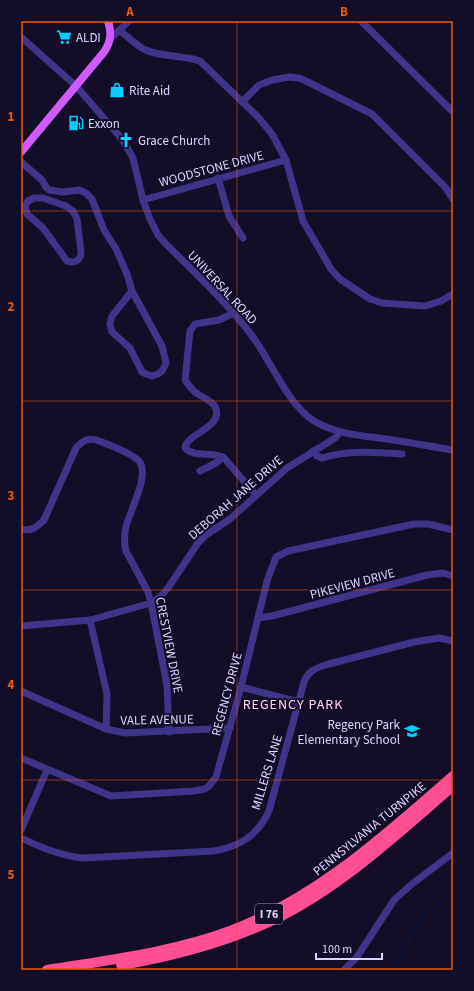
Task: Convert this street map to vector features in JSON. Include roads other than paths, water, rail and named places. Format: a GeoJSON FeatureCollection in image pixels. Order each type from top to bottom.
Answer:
{"type":"FeatureCollection","features":[{"type":"Feature","properties":{"kind":"highway","name":"PENNSYLVANIA TURNPIKE"},"geometry":{"type":"LineString","coordinates":[[46,970],[139,955],[178,946],[224,933],[268,914],[307,893],[348,865],[453,776]]}},
{"type":"Feature","properties":{"kind":"highway","name":"PENNSYLVANIA TURNPIKE"},"geometry":{"type":"LineString","coordinates":[[90,970],[144,961],[200,948],[247,932],[274,919],[307,901],[347,874],[453,786]]}},
{"type":"Feature","properties":{"kind":"main road"},"geometry":{"type":"LineString","coordinates":[[21,152],[104,52],[110,39],[108,21]]}},
{"type":"Feature","properties":{"kind":"street"},"geometry":{"type":"LineString","coordinates":[[110,39],[129,21]]}},
{"type":"Feature","properties":{"kind":"street"},"geometry":{"type":"LineString","coordinates":[[361,21],[453,112]]}},
{"type":"Feature","properties":{"kind":"street"},"geometry":{"type":"LineString","coordinates":[[120,31],[143,49],[200,61],[258,117],[272,134],[286,160],[303,221],[331,269],[340,279],[370,299],[382,303],[425,306],[441,301],[453,294]]}},
{"type":"Feature","properties":{"kind":"street","name":"UNIVERSAL ROAD"},"geometry":{"type":"LineString","coordinates":[[21,37],[76,86],[112,126],[129,149],[136,168],[143,200],[158,235],[234,313],[251,334],[299,408],[313,420],[330,429],[340,432],[453,450]]}},
{"type":"Feature","properties":{"kind":"street"},"geometry":{"type":"LineString","coordinates":[[242,102],[259,85],[272,80],[289,77],[299,78],[308,82],[372,114],[446,188],[453,199]]}},
{"type":"Feature","properties":{"kind":"street","name":"WOODSTONE DRIVE"},"geometry":{"type":"LineString","coordinates":[[143,200],[286,160]]}},
{"type":"Feature","properties":{"kind":"street"},"geometry":{"type":"LineString","coordinates":[[21,162],[53,191],[63,192],[76,190],[89,196],[94,203],[104,230],[116,249],[127,274],[132,291],[164,352],[166,366],[162,372],[158,374],[149,375],[142,372],[130,348],[115,334],[111,328],[112,316],[132,291]]}},
{"type":"Feature","properties":{"kind":"street"},"geometry":{"type":"LineString","coordinates":[[218,178],[229,216],[243,238]]}},
{"type":"Feature","properties":{"kind":"street"},"geometry":{"type":"LineString","coordinates":[[43,198],[48,188]]}},
{"type":"Feature","properties":{"kind":"street"},"geometry":{"type":"LineString","coordinates":[[43,198],[66,206],[76,215],[81,252],[80,258],[76,262],[67,261],[49,236],[26,212],[25,206],[28,201],[43,198]]}},
{"type":"Feature","properties":{"kind":"street"},"geometry":{"type":"LineString","coordinates":[[126,300],[137,301]]}},
{"type":"Feature","properties":{"kind":"street"},"geometry":{"type":"LineString","coordinates":[[234,313],[219,320],[195,324],[190,331],[185,380],[194,391],[214,405],[217,414],[216,418],[209,427],[189,441],[185,448],[196,454],[217,455],[223,457],[256,495]]}},
{"type":"Feature","properties":{"kind":"street","name":"DEBORAH JANE DRIVE"},"geometry":{"type":"LineString","coordinates":[[21,626],[90,620],[151,602],[168,588],[198,543],[206,535],[230,519],[287,468],[335,438],[340,432]]}},
{"type":"Feature","properties":{"kind":"street","name":"CRESTVIEW DRIVE"},"geometry":{"type":"LineString","coordinates":[[21,529],[26,531],[32,530],[44,520],[76,448],[81,442],[93,439],[122,450],[139,460],[143,469],[141,482],[126,525],[124,540],[126,551],[148,592],[151,602],[167,685],[169,732]]}},
{"type":"Feature","properties":{"kind":"street"},"geometry":{"type":"LineString","coordinates":[[313,451],[317,456],[322,458],[339,453],[372,452],[402,454]]}},
{"type":"Feature","properties":{"kind":"street"},"geometry":{"type":"LineString","coordinates":[[200,472],[216,463],[223,457]]}},
{"type":"Feature","properties":{"kind":"street","name":"REGENCY DRIVE"},"geometry":{"type":"LineString","coordinates":[[47,770],[111,796],[205,789],[216,777],[241,687],[267,581],[276,557],[288,551],[414,524],[428,524],[453,530]]}},
{"type":"Feature","properties":{"kind":"street","name":"PIKEVIEW DRIVE"},"geometry":{"type":"LineString","coordinates":[[258,618],[272,616],[427,575],[443,573],[453,576]]}},
{"type":"Feature","properties":{"kind":"street"},"geometry":{"type":"LineString","coordinates":[[90,620],[107,694],[106,729]]}},
{"type":"Feature","properties":{"kind":"street","name":"MILLERS LANE"},"geometry":{"type":"LineString","coordinates":[[21,838],[54,853],[68,857],[84,858],[214,851],[239,844],[260,827],[269,811],[306,676],[317,667],[414,642],[439,638],[453,641]]}},
{"type":"Feature","properties":{"kind":"street"},"geometry":{"type":"LineString","coordinates":[[241,687],[299,702]]}},
{"type":"Feature","properties":{"kind":"street","name":"VALE AVENUE"},"geometry":{"type":"LineString","coordinates":[[21,691],[106,729],[125,733],[230,728]]}},
{"type":"Feature","properties":{"kind":"street"},"geometry":{"type":"LineString","coordinates":[[21,758],[47,770],[21,830]]}},
{"type":"Feature","properties":{"kind":"street"},"geometry":{"type":"LineString","coordinates":[[344,970],[357,957],[394,900],[412,884],[453,853]]}},
{"type":"Feature","properties":{"kind":"waterway"},"geometry":{"type":"LineString","coordinates":[[395,970],[399,962],[400,955],[426,913],[453,898]]}},
{"type":"Feature","properties":{"kind":"place","name":"ALDI"},"geometry":{"type":"Point","coordinates":[64,37]}},
{"type":"Feature","properties":{"kind":"place","name":"Rite Aid"},"geometry":{"type":"Point","coordinates":[117,90]}},
{"type":"Feature","properties":{"kind":"place","name":"Exxon"},"geometry":{"type":"Point","coordinates":[76,123]}},
{"type":"Feature","properties":{"kind":"place","name":"Grace Church"},"geometry":{"type":"Point","coordinates":[126,140]}},
{"type":"Feature","properties":{"kind":"place","name":"Regency Park Elementary School"},"geometry":{"type":"Point","coordinates":[412,731]}},
{"type":"Feature","properties":{"kind":"district","name":"REGENCY PARK"},"geometry":{"type":"Point","coordinates":[293,704]}}]}
